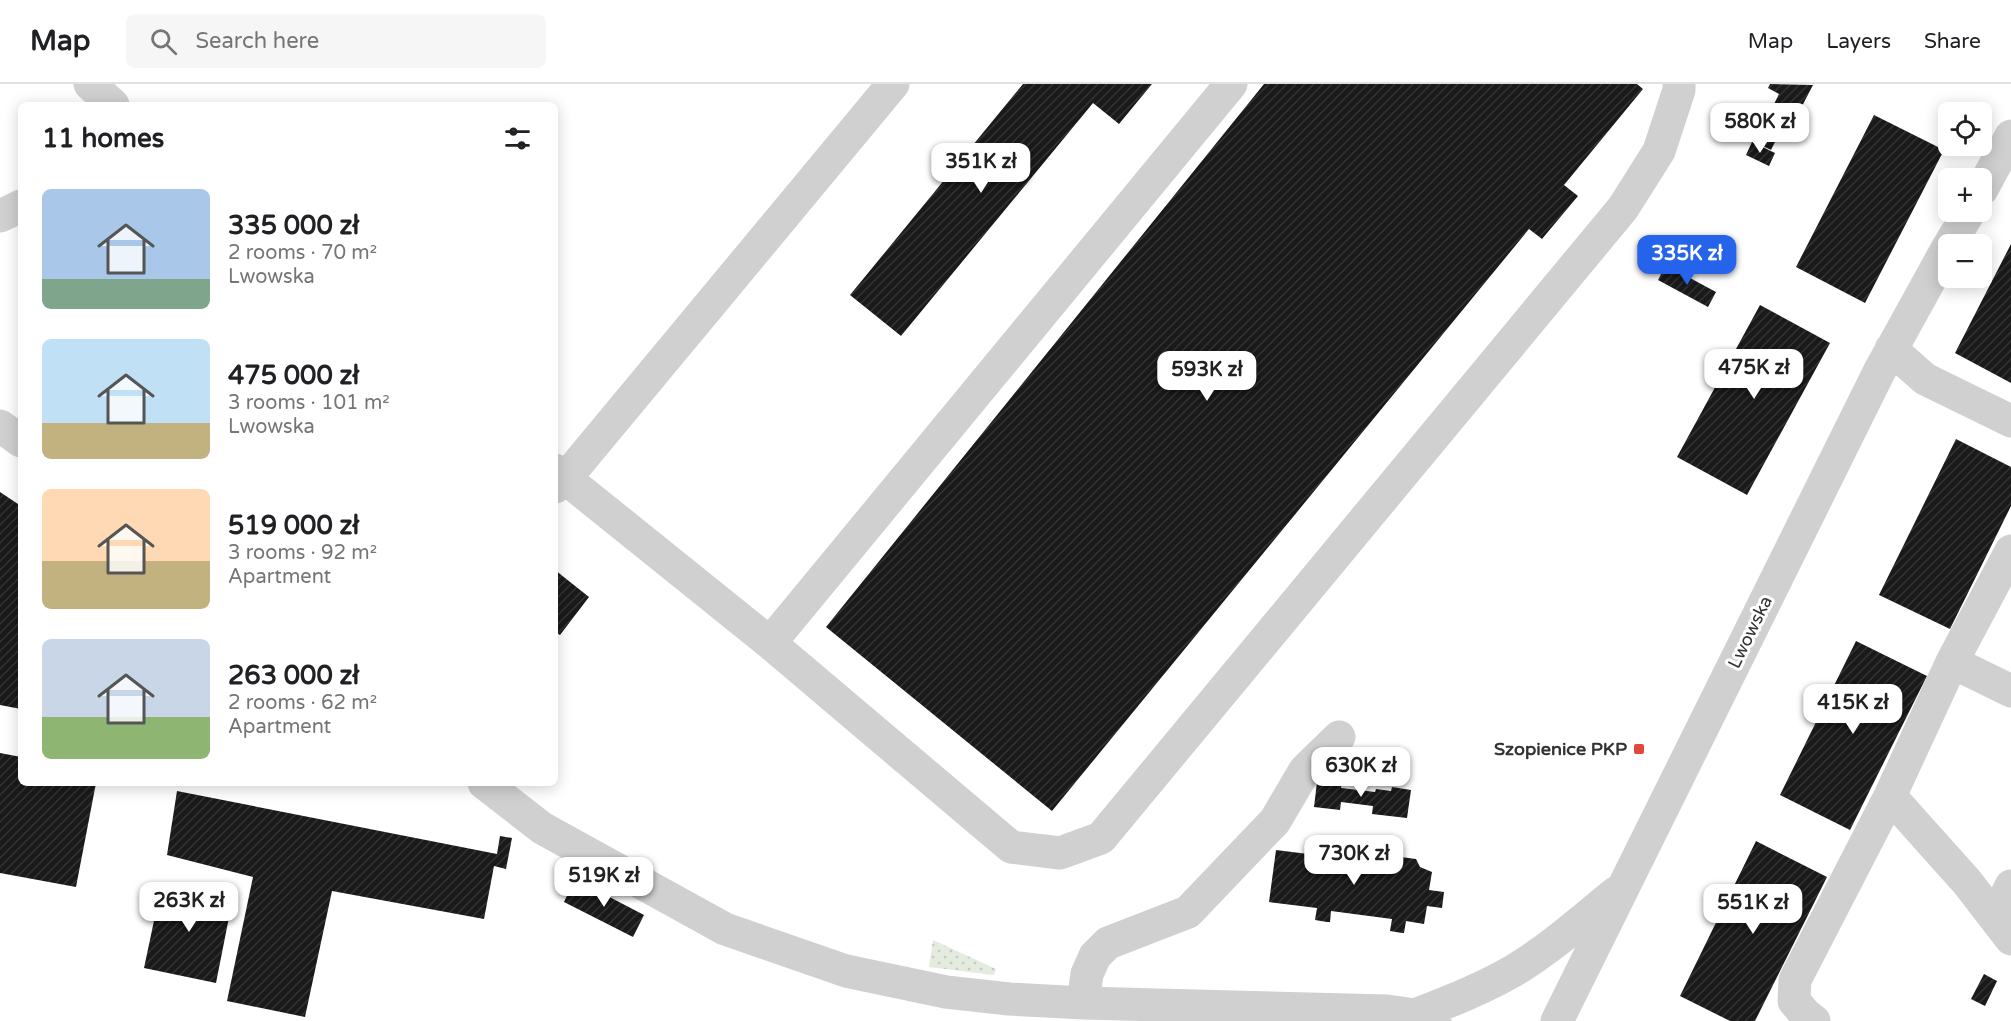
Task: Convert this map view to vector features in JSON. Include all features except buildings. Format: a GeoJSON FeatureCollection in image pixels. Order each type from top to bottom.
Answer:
{"type":"FeatureCollection","features":[{"type":"Feature","properties":{"kind":"street"},"geometry":{"type":"LineString","coordinates":[[90,84],[110,102]]}},
{"type":"Feature","properties":{"kind":"street"},"geometry":{"type":"LineString","coordinates":[[892,84],[558,484],[770,643],[1011,847],[1060,853],[1101,838],[1623,208],[1659,151],[1679,84]]}},
{"type":"Feature","properties":{"kind":"street"},"geometry":{"type":"LineString","coordinates":[[770,643],[1230,84]]}},
{"type":"Feature","properties":{"kind":"street"},"geometry":{"type":"LineString","coordinates":[[1992,171],[2011,136]]}},
{"type":"Feature","properties":{"kind":"street"},"geometry":{"type":"LineString","coordinates":[[0,216],[18,207]]}},
{"type":"Feature","properties":{"kind":"street","name":"Lwowska"},"geometry":{"type":"LineString","coordinates":[[1557,1021],[1891,349],[1938,266]]}},
{"type":"Feature","properties":{"kind":"street"},"geometry":{"type":"LineString","coordinates":[[1891,349],[1925,379],[2011,421]]}},
{"type":"Feature","properties":{"kind":"street"},"geometry":{"type":"LineString","coordinates":[[0,426],[18,439]]}},
{"type":"Feature","properties":{"kind":"street"},"geometry":{"type":"LineString","coordinates":[[1814,1021],[1804,1014],[1794,1001],[1795,980],[1867,836],[1890,796],[1952,662],[2011,551]]}},
{"type":"Feature","properties":{"kind":"street"},"geometry":{"type":"LineString","coordinates":[[1952,662],[2011,691]]}},
{"type":"Feature","properties":{"kind":"street"},"geometry":{"type":"LineString","coordinates":[[1083,1003],[1087,974],[1095,956],[1108,943],[1188,912],[1275,821],[1305,770],[1339,738]]}},
{"type":"Feature","properties":{"kind":"street"},"geometry":{"type":"LineString","coordinates":[[488,786],[542,828],[725,929],[846,971],[934,989],[1009,999],[1387,1011],[1423,1019],[1513,971],[1550,945],[1624,886]]}},
{"type":"Feature","properties":{"kind":"street"},"geometry":{"type":"LineString","coordinates":[[1890,796],[1967,882],[2003,929]]}},
{"type":"Feature","properties":{"kind":"street"},"geometry":{"type":"LineString","coordinates":[[2003,929],[2011,886]]}},
{"type":"Feature","properties":{"kind":"shaded area"},"geometry":{"type":"Polygon","coordinates":[[[933,940],[996,969],[994,975],[929,967],[933,940]]]}},
{"type":"Feature","properties":{"kind":"place","name":"Szopienice PKP"},"geometry":{"type":"Point","coordinates":[1639,749]}}]}
